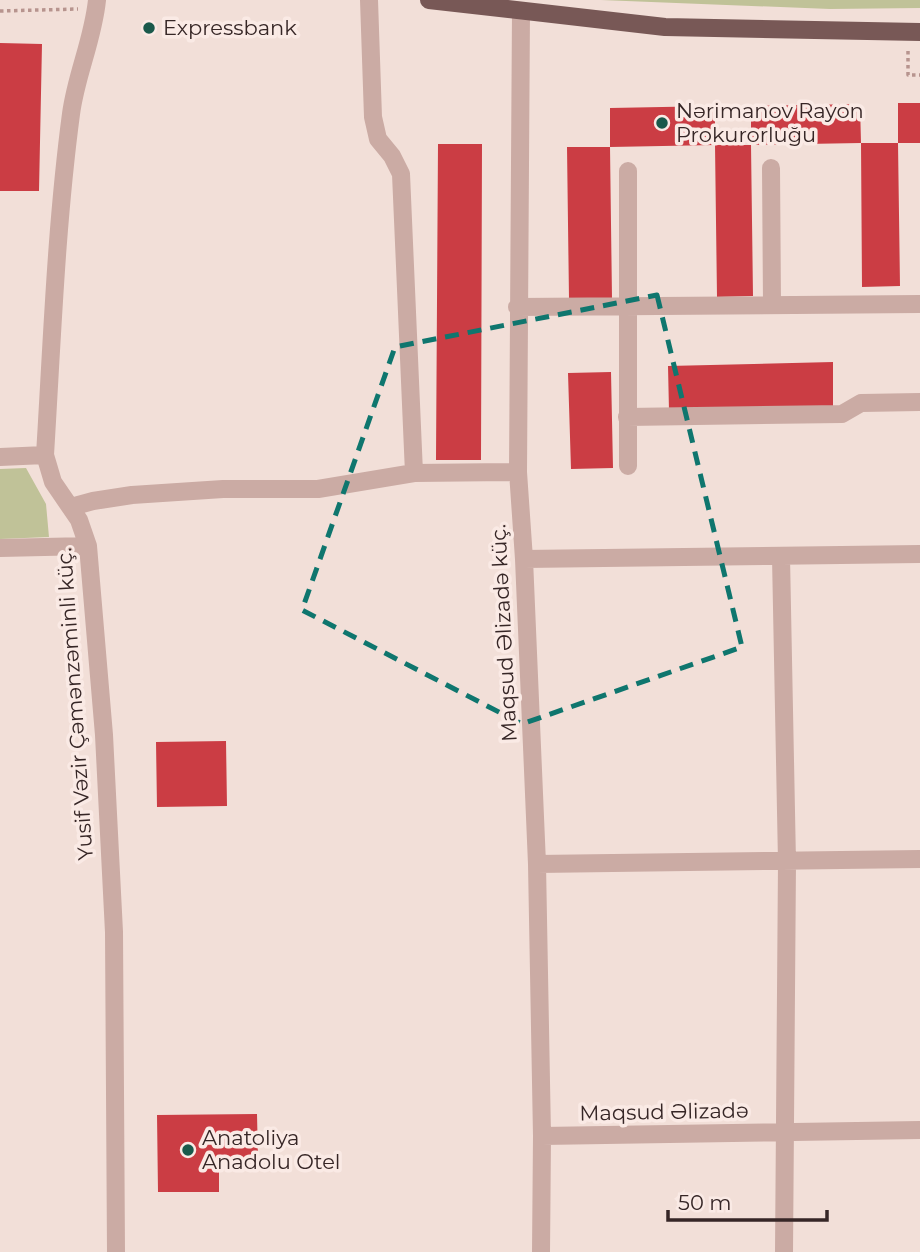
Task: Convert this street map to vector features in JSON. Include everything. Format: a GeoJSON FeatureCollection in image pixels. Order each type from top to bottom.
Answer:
{"type":"FeatureCollection","features":[{"type":"Feature","properties":{"kind":"main road"},"geometry":{"type":"LineString","coordinates":[[429,0],[665,27],[916,32]]}},
{"type":"Feature","properties":{"kind":"street"},"geometry":{"type":"LineString","coordinates":[[369,0],[373,117],[378,139],[392,156],[401,174],[414,473]]}},
{"type":"Feature","properties":{"kind":"street","name":"Yusif Vəzir Çəmənzəminli küç."},"geometry":{"type":"LineString","coordinates":[[96,5],[90,42],[71,111],[61,208],[45,456],[53,482],[79,520],[88,546],[104,735],[114,932],[116,1252]]}},
{"type":"Feature","properties":{"kind":"street","name":"Maqsud Əlizadə küç."},"geometry":{"type":"LineString","coordinates":[[520,11],[518,472],[537,864],[542,1136],[541,1252]]}},
{"type":"Feature","properties":{"kind":"street"},"geometry":{"type":"LineString","coordinates":[[772,168],[772,305]]}},
{"type":"Feature","properties":{"kind":"street"},"geometry":{"type":"LineString","coordinates":[[628,171],[628,466]]}},
{"type":"Feature","properties":{"kind":"street"},"geometry":{"type":"LineString","coordinates":[[517,307],[920,304]]}},
{"type":"Feature","properties":{"kind":"street"},"geometry":{"type":"LineString","coordinates":[[627,417],[842,414],[861,403],[920,402]]}},
{"type":"Feature","properties":{"kind":"street"},"geometry":{"type":"LineString","coordinates":[[0,457],[45,456]]}},
{"type":"Feature","properties":{"kind":"street"},"geometry":{"type":"LineString","coordinates":[[71,507],[132,495],[223,489],[318,489],[414,473],[518,472]]}},
{"type":"Feature","properties":{"kind":"street"},"geometry":{"type":"LineString","coordinates":[[0,548],[88,546]]}},
{"type":"Feature","properties":{"kind":"street"},"geometry":{"type":"LineString","coordinates":[[524,559],[920,554]]}},
{"type":"Feature","properties":{"kind":"street"},"geometry":{"type":"LineString","coordinates":[[781,557],[787,862],[784,1252]]}},
{"type":"Feature","properties":{"kind":"street"},"geometry":{"type":"LineString","coordinates":[[537,864],[920,859]]}},
{"type":"Feature","properties":{"kind":"street","name":"Maqsud Əlizadə"},"geometry":{"type":"LineString","coordinates":[[542,1136],[920,1130]]}},
{"type":"Feature","properties":{"kind":"path"},"geometry":{"type":"LineString","coordinates":[[0,11],[96,5]]}},
{"type":"Feature","properties":{"kind":"path"},"geometry":{"type":"LineString","coordinates":[[916,32],[908,75],[920,75]]}},
{"type":"Feature","properties":{"kind":"highlighted area"},"geometry":{"type":"Polygon","coordinates":[[[657,295],[742,647],[522,724],[302,610],[395,347],[657,295]]]}},
{"type":"Feature","properties":{"kind":"green space"},"geometry":{"type":"Polygon","coordinates":[[[601,0],[920,0],[920,8],[830,9],[601,0]]]}},
{"type":"Feature","properties":{"kind":"green space"},"geometry":{"type":"Polygon","coordinates":[[[26,468],[46,504],[49,537],[0,539],[0,469],[26,468]]]}},
{"type":"Feature","properties":{"kind":"building"},"geometry":{"type":"Polygon","coordinates":[[[0,43],[42,44],[39,191],[0,191],[0,43]]]}},
{"type":"Feature","properties":{"kind":"building"},"geometry":{"type":"Polygon","coordinates":[[[898,103],[920,103],[920,143],[898,143],[898,103]]]}},
{"type":"Feature","properties":{"kind":"building"},"geometry":{"type":"Polygon","coordinates":[[[860,104],[861,143],[751,145],[751,106],[860,104]]]}},
{"type":"Feature","properties":{"kind":"building"},"geometry":{"type":"Polygon","coordinates":[[[715,106],[715,145],[610,147],[610,108],[715,106]]]}},
{"type":"Feature","properties":{"kind":"building"},"geometry":{"type":"Polygon","coordinates":[[[861,143],[898,143],[900,286],[862,287],[861,143]]]}},
{"type":"Feature","properties":{"kind":"building"},"geometry":{"type":"Polygon","coordinates":[[[438,144],[482,144],[481,460],[436,460],[438,144]]]}},
{"type":"Feature","properties":{"kind":"building"},"geometry":{"type":"Polygon","coordinates":[[[715,145],[751,145],[753,296],[717,297],[715,145]]]}},
{"type":"Feature","properties":{"kind":"building"},"geometry":{"type":"Polygon","coordinates":[[[567,147],[610,147],[612,299],[569,299],[567,147]]]}},
{"type":"Feature","properties":{"kind":"building"},"geometry":{"type":"Polygon","coordinates":[[[833,362],[833,407],[669,411],[668,366],[833,362]]]}},
{"type":"Feature","properties":{"kind":"building"},"geometry":{"type":"Polygon","coordinates":[[[611,372],[613,468],[571,469],[568,373],[611,372]]]}},
{"type":"Feature","properties":{"kind":"building"},"geometry":{"type":"Polygon","coordinates":[[[226,741],[227,806],[157,807],[156,742],[226,741]]]}},
{"type":"Feature","properties":{"kind":"building"},"geometry":{"type":"Polygon","coordinates":[[[257,1114],[258,1159],[219,1160],[219,1192],[158,1192],[157,1115],[257,1114]]]}},
{"type":"Feature","properties":{"kind":"place","name":"Expressbank"},"geometry":{"type":"Point","coordinates":[149,28]}},
{"type":"Feature","properties":{"kind":"place","name":"Nərimanov Rayon Prokurorluğu"},"geometry":{"type":"Point","coordinates":[662,123]}},
{"type":"Feature","properties":{"kind":"place","name":"Anatoliya Anadolu Otel"},"geometry":{"type":"Point","coordinates":[188,1150]}}]}
